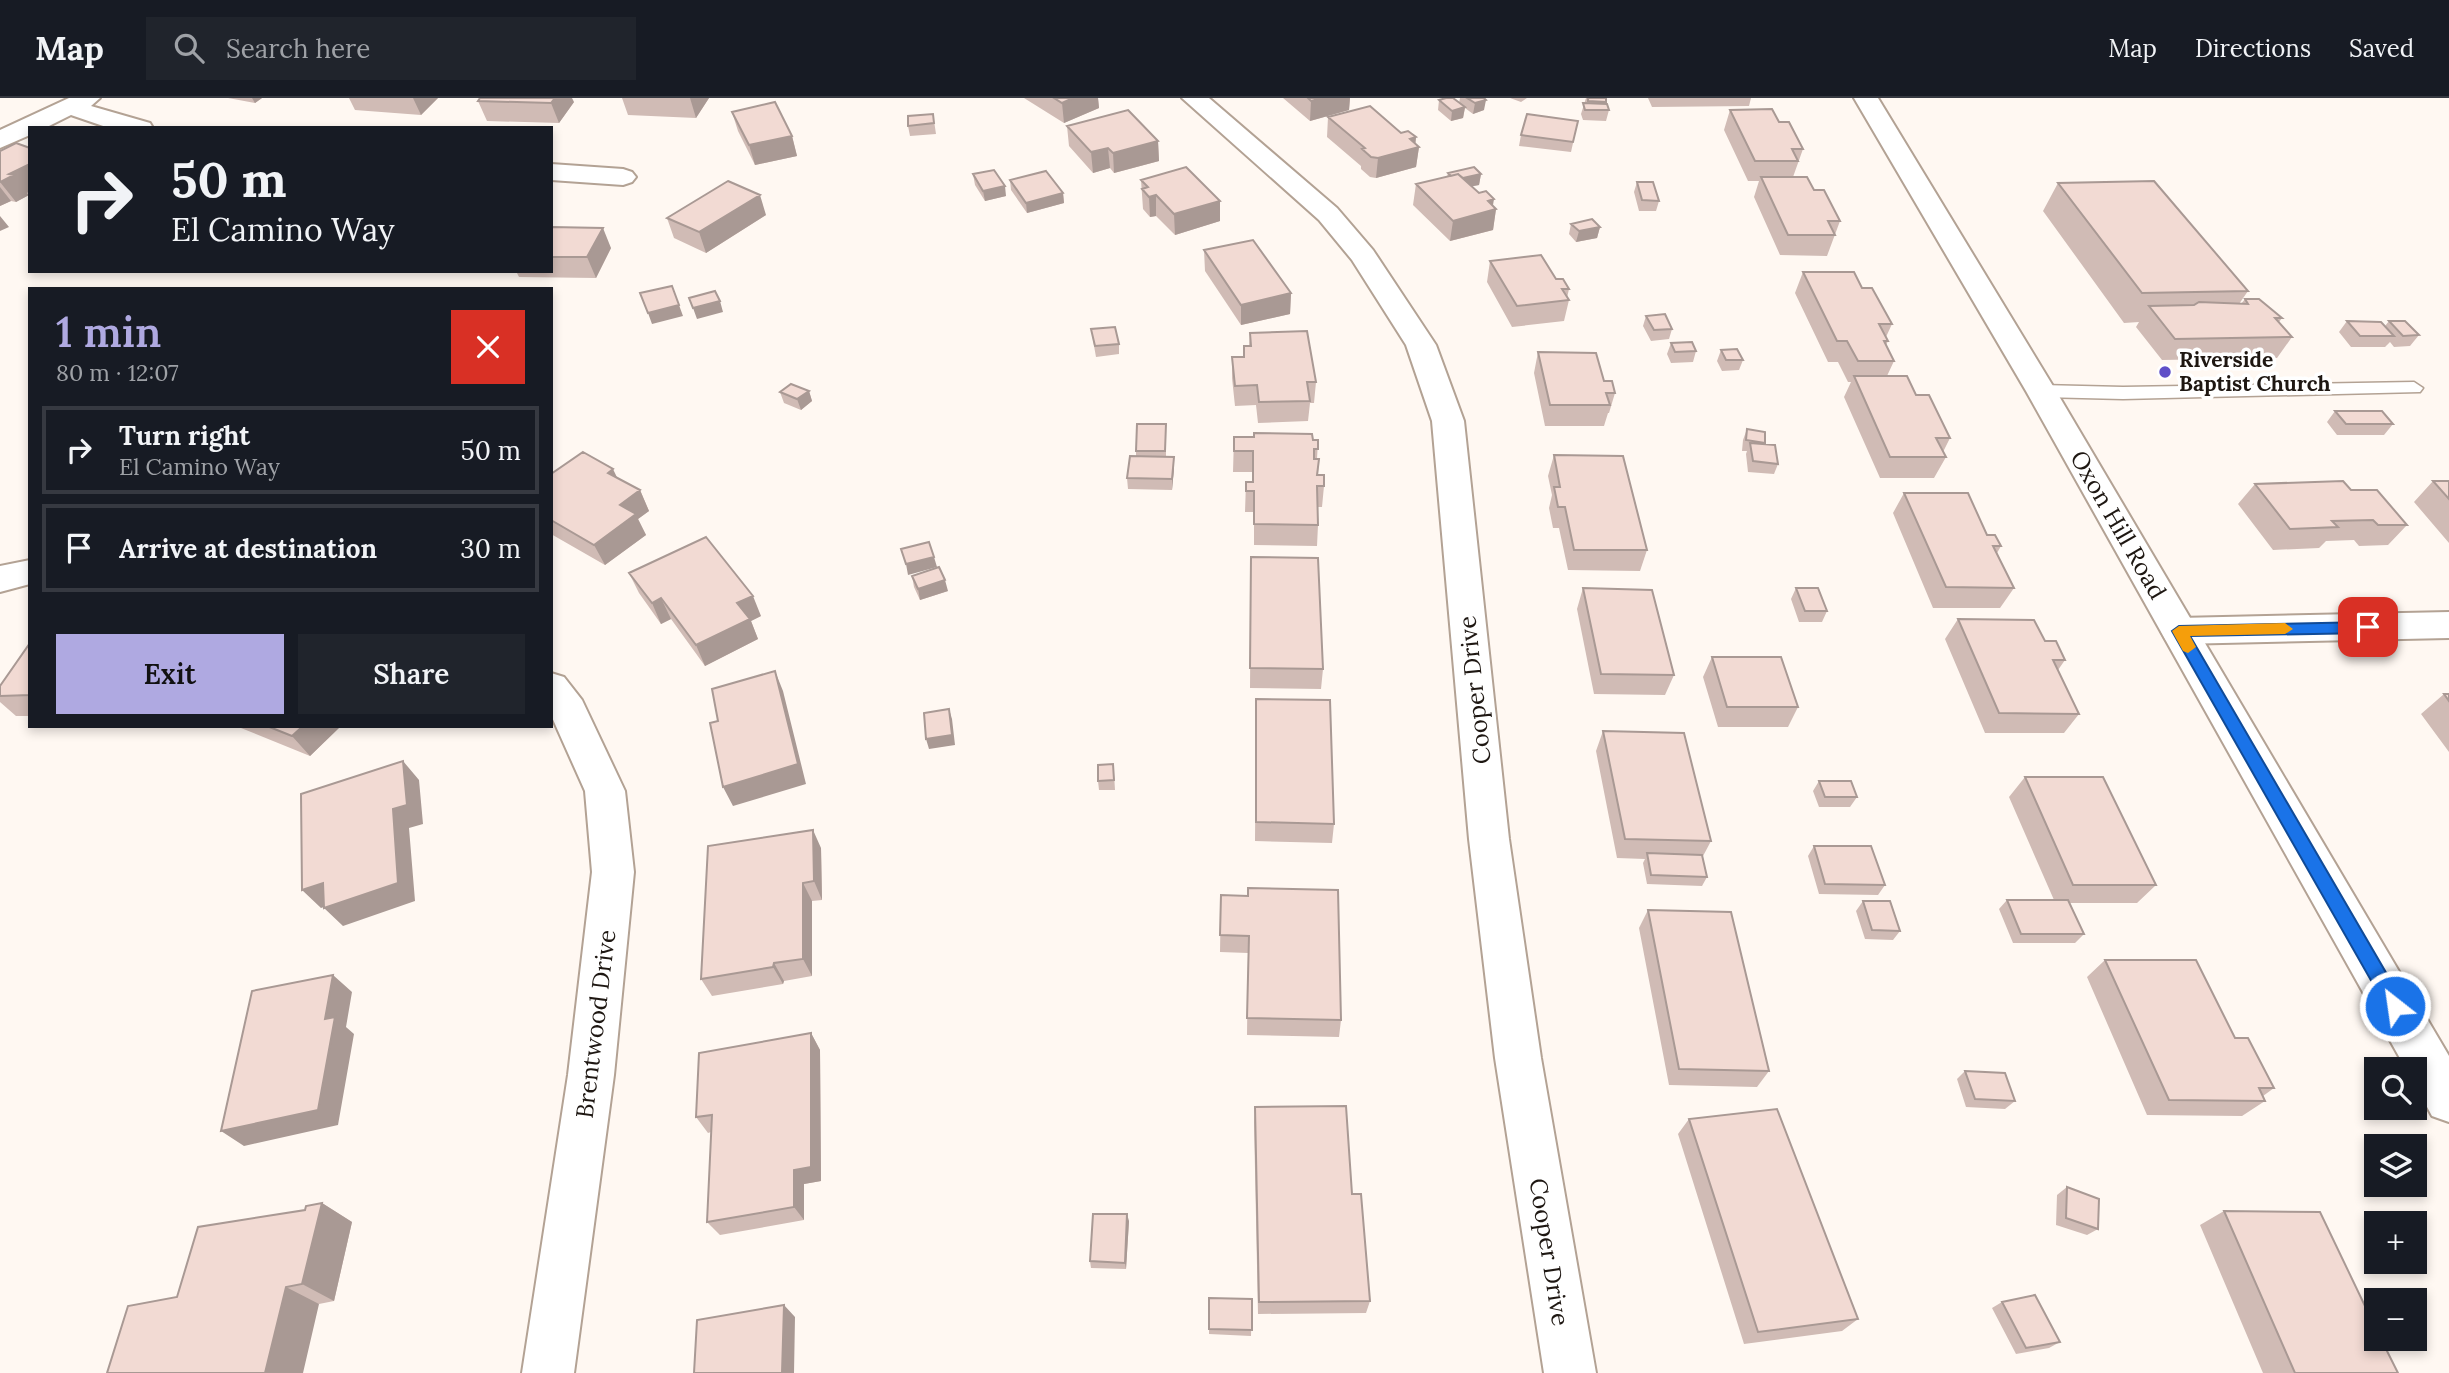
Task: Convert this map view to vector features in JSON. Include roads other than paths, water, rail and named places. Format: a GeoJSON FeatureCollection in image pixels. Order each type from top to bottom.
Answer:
{"type":"FeatureCollection","features":[{"type":"Feature","properties":{"kind":"street","name":"Cooper Drive"},"geometry":{"type":"LineString","coordinates":[[1194,98],[1328,214],[1363,256],[1421,345],[1448,421],[1489,839],[1518,1058],[1570,1373]]}},
{"type":"Feature","properties":{"kind":"street","name":"Oxon Hill Road"},"geometry":{"type":"LineString","coordinates":[[1866,98],[2041,391],[2449,1100]]}},
{"type":"Feature","properties":{"kind":"street"},"geometry":{"type":"LineString","coordinates":[[29,126],[79,102],[108,120],[133,126]]}},
{"type":"Feature","properties":{"kind":"street"},"geometry":{"type":"LineString","coordinates":[[0,140],[28,127]]}},
{"type":"Feature","properties":{"kind":"street"},"geometry":{"type":"LineString","coordinates":[[553,172],[624,177]]}},
{"type":"Feature","properties":{"kind":"street"},"geometry":{"type":"LineString","coordinates":[[0,579],[28,572]]}},
{"type":"Feature","properties":{"kind":"street"},"geometry":{"type":"LineString","coordinates":[[2179,631],[2449,625]]}},
{"type":"Feature","properties":{"kind":"street","name":"Brentwood Drive"},"geometry":{"type":"LineString","coordinates":[[548,1373],[593,1062],[613,872],[605,791],[569,710],[553,690]]}},
{"type":"Feature","properties":{"kind":"lane"},"geometry":{"type":"LineString","coordinates":[[2041,391],[2123,393],[2414,388]]}},
{"type":"Feature","properties":{"kind":"place","name":"Riverside Baptist Church"},"geometry":{"type":"Point","coordinates":[2165,372]}}]}
